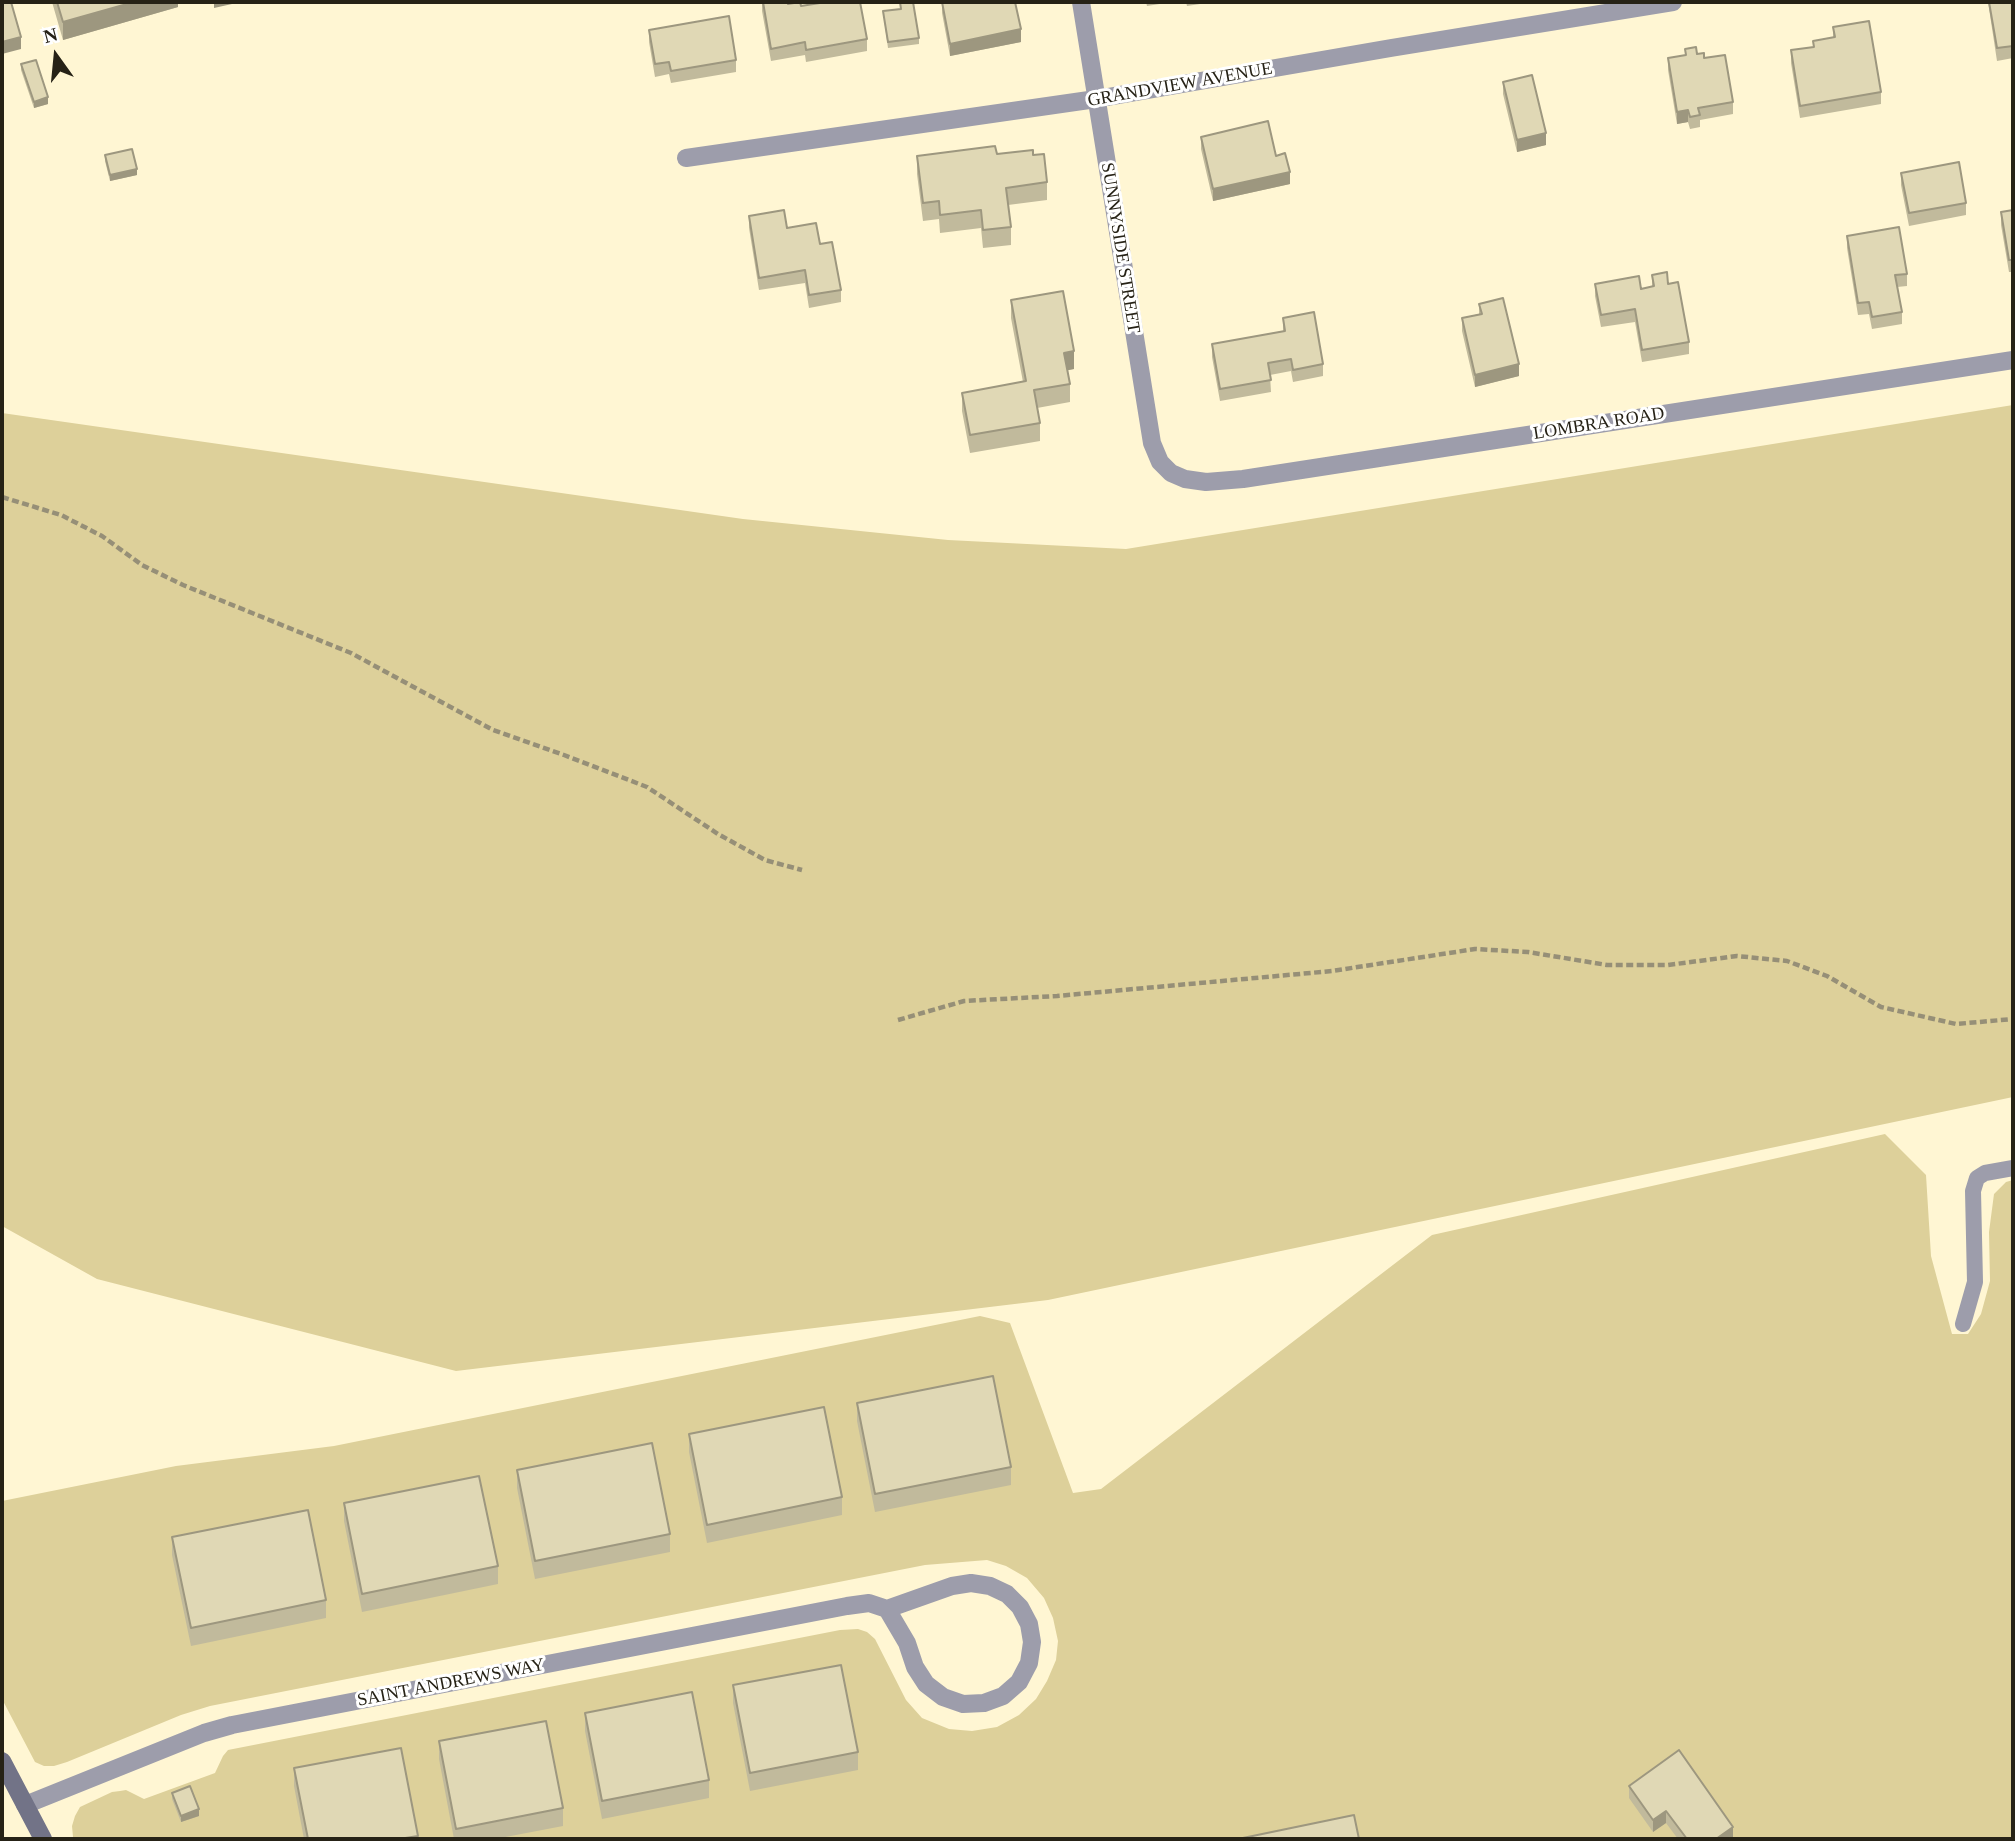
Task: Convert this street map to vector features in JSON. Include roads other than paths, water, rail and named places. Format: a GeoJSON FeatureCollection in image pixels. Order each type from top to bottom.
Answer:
{"type":"FeatureCollection","features":[{"type":"Feature","properties":{"kind":"main road"},"geometry":{"type":"LineString","coordinates":[[2,1760],[43,1839]]}},
{"type":"Feature","properties":{"kind":"street","name":"SUNNYSIDE STREET"},"geometry":{"type":"LineString","coordinates":[[1080,2],[1152,443],[1160,461],[1171,473],[1185,479]]}},
{"type":"Feature","properties":{"kind":"street","name":"GRANDVIEW AVENUE"},"geometry":{"type":"LineString","coordinates":[[685,158],[1096,99],[1673,2]]}},
{"type":"Feature","properties":{"kind":"street","name":"LOMBRA ROAD"},"geometry":{"type":"LineString","coordinates":[[1185,479],[1206,482],[1243,479],[2013,360]]}},
{"type":"Feature","properties":{"kind":"street","name":"SAINT ANDREWS WAY"},"geometry":{"type":"LineString","coordinates":[[25,1805],[204,1733],[232,1725],[846,1606],[869,1603],[887,1609],[952,1586],[971,1583],[989,1586],[1007,1594],[1020,1607],[1029,1624],[1032,1642],[1029,1663],[1019,1682],[1003,1696],[984,1703],[963,1704],[943,1697],[926,1684],[915,1667],[907,1643],[887,1609]]}},
{"type":"Feature","properties":{"kind":"lane"},"geometry":{"type":"LineString","coordinates":[[1963,1324],[1975,1282],[1973,1191],[1977,1178],[1985,1173],[2013,1168]]}}]}
